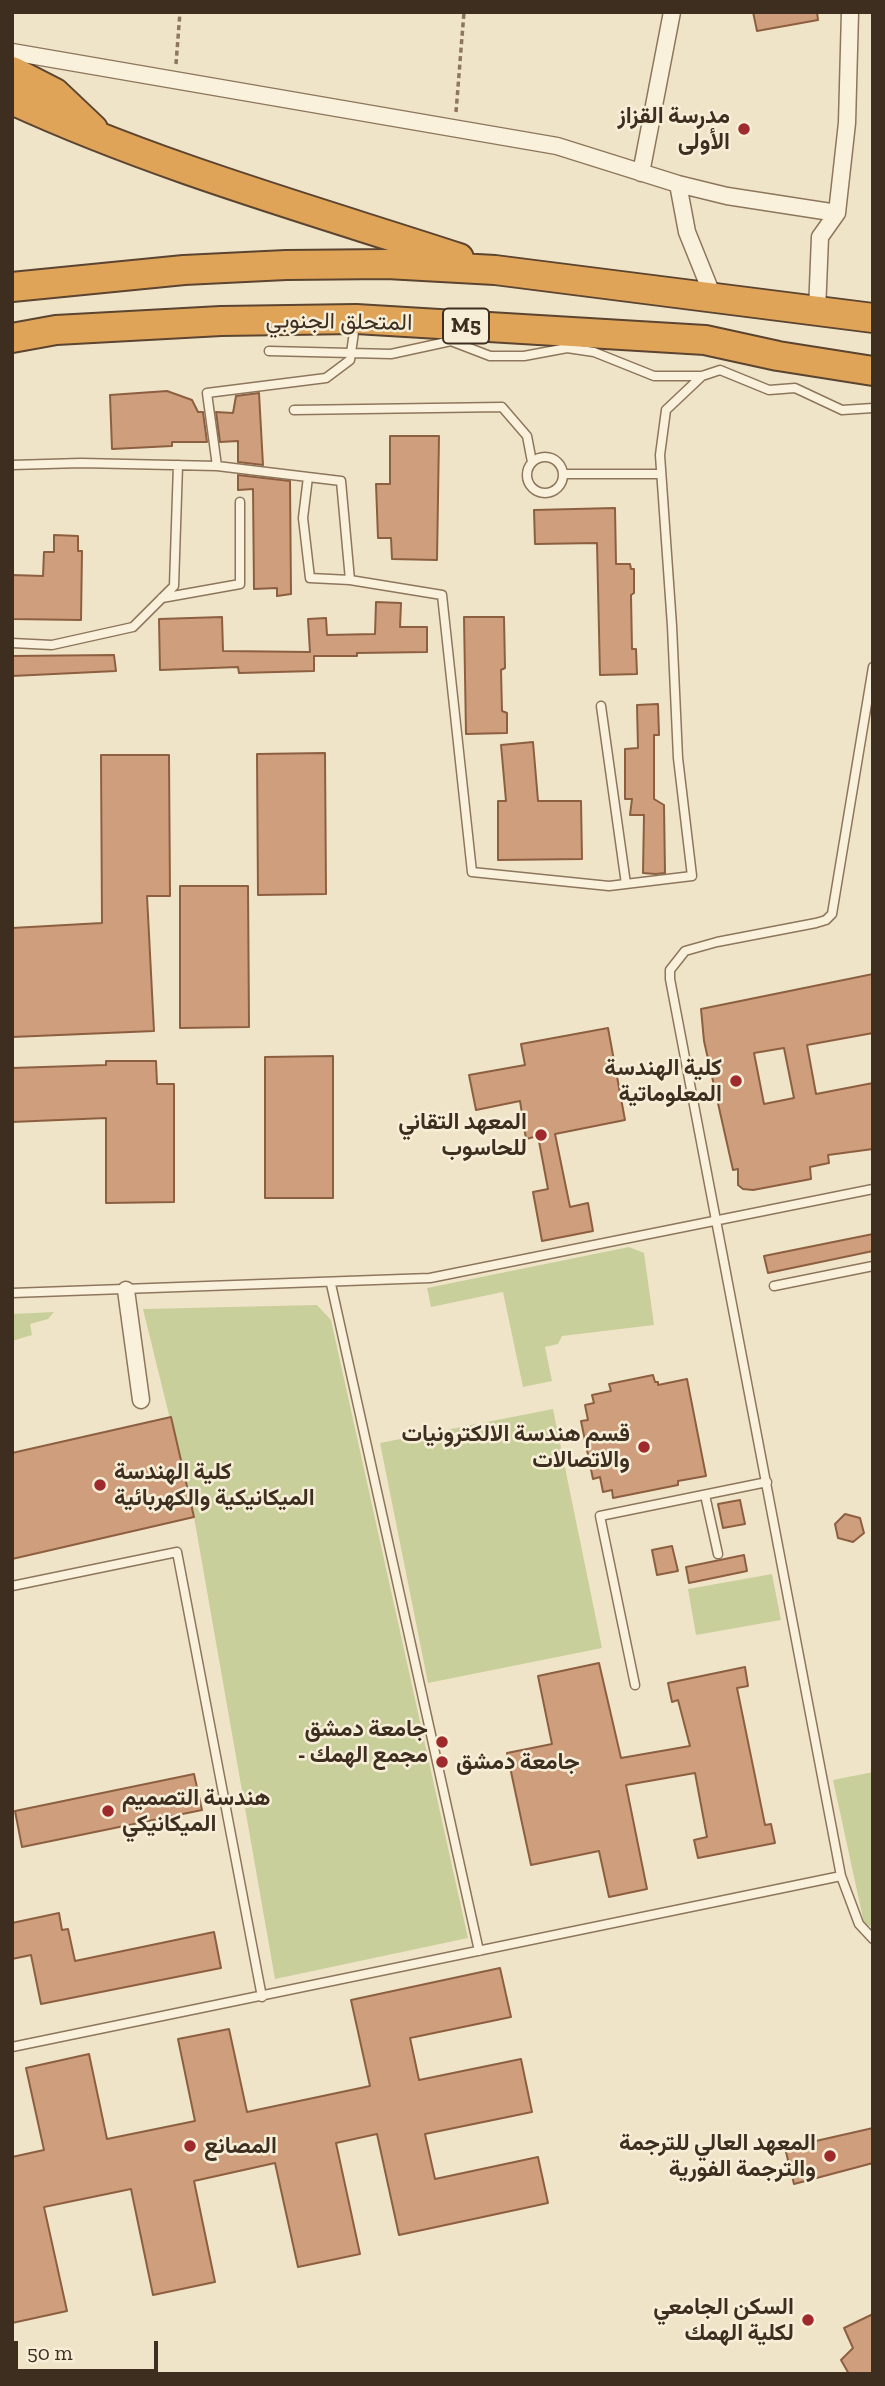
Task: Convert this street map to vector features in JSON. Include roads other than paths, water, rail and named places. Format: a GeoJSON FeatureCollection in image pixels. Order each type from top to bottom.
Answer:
{"type":"FeatureCollection","features":[{"type":"Feature","properties":{"kind":"highway"},"geometry":{"type":"LineString","coordinates":[[12,71],[54,93],[75,110],[102,139]]}},
{"type":"Feature","properties":{"kind":"highway"},"geometry":{"type":"LineString","coordinates":[[12,100],[102,139],[184,168],[495,270]]}},
{"type":"Feature","properties":{"kind":"highway"},"geometry":{"type":"LineString","coordinates":[[12,287],[184,270],[387,264],[495,270],[873,318]]}},
{"type":"Feature","properties":{"kind":"highway","name":"المتحلق الجنوبي"},"geometry":{"type":"LineString","coordinates":[[12,338],[56,330],[221,321],[356,319],[705,340],[873,371]]}},
{"type":"Feature","properties":{"kind":"highway"},"geometry":{"type":"LineString","coordinates":[[12,344],[56,330]]}},
{"type":"Feature","properties":{"kind":"street"},"geometry":{"type":"LineString","coordinates":[[641,173],[671,12]]}},
{"type":"Feature","properties":{"kind":"street"},"geometry":{"type":"LineString","coordinates":[[817,311],[820,237],[837,213],[848,122],[850,12]]}},
{"type":"Feature","properties":{"kind":"street"},"geometry":{"type":"LineString","coordinates":[[12,52],[557,146],[678,184],[727,196],[837,213]]}},
{"type":"Feature","properties":{"kind":"street"},"geometry":{"type":"LineString","coordinates":[[678,184],[687,232],[714,299]]}},
{"type":"Feature","properties":{"kind":"street"},"geometry":{"type":"LineString","coordinates":[[126,1290],[141,1400]]}},
{"type":"Feature","properties":{"kind":"lane"},"geometry":{"type":"LineString","coordinates":[[217,466],[208,393],[326,378],[350,360],[356,319]]}},
{"type":"Feature","properties":{"kind":"lane"},"geometry":{"type":"LineString","coordinates":[[269,351],[391,354],[451,341],[490,356],[524,356],[567,348],[594,352],[654,376],[702,376],[720,370],[769,390],[795,388],[842,410],[873,408]]}},
{"type":"Feature","properties":{"kind":"lane"},"geometry":{"type":"LineString","coordinates":[[308,477],[303,518],[310,578],[350,580],[442,595],[472,872],[609,886],[692,876],[678,758],[660,455],[666,410],[702,376]]}},
{"type":"Feature","properties":{"kind":"lane"},"geometry":{"type":"LineString","coordinates":[[294,410],[502,407],[527,436],[532,462]]}},
{"type":"Feature","properties":{"kind":"lane"},"geometry":{"type":"LineString","coordinates":[[549,457],[559,463],[564,474],[563,481],[555,491],[543,494],[528,484],[526,472],[532,462],[537,458],[549,457]]}},
{"type":"Feature","properties":{"kind":"lane"},"geometry":{"type":"LineString","coordinates":[[12,465],[81,463],[217,466],[341,481],[350,580]]}},
{"type":"Feature","properties":{"kind":"lane"},"geometry":{"type":"LineString","coordinates":[[12,643],[52,645],[133,627],[174,586],[178,466]]}},
{"type":"Feature","properties":{"kind":"lane"},"geometry":{"type":"LineString","coordinates":[[564,474],[662,474]]}},
{"type":"Feature","properties":{"kind":"lane"},"geometry":{"type":"LineString","coordinates":[[162,598],[240,584],[240,502]]}},
{"type":"Feature","properties":{"kind":"lane"},"geometry":{"type":"LineString","coordinates":[[873,667],[832,914],[826,920],[816,923],[717,942],[685,951],[670,970],[841,1876],[859,1924],[873,1939]]}},
{"type":"Feature","properties":{"kind":"lane"},"geometry":{"type":"LineString","coordinates":[[601,706],[626,884]]}},
{"type":"Feature","properties":{"kind":"lane"},"geometry":{"type":"LineString","coordinates":[[12,1293],[430,1279],[873,1189]]}},
{"type":"Feature","properties":{"kind":"lane"},"geometry":{"type":"LineString","coordinates":[[774,1286],[873,1266]]}},
{"type":"Feature","properties":{"kind":"lane"},"geometry":{"type":"LineString","coordinates":[[331,1284],[479,1951]]}},
{"type":"Feature","properties":{"kind":"lane"},"geometry":{"type":"LineString","coordinates":[[635,1685],[600,1516],[767,1482]]}},
{"type":"Feature","properties":{"kind":"lane"},"geometry":{"type":"LineString","coordinates":[[705,1494],[718,1554]]}},
{"type":"Feature","properties":{"kind":"lane"},"geometry":{"type":"LineString","coordinates":[[12,1586],[177,1552],[262,1997]]}},
{"type":"Feature","properties":{"kind":"lane"},"geometry":{"type":"LineString","coordinates":[[12,2046],[262,1997],[841,1876]]}},
{"type":"Feature","properties":{"kind":"place","name":"مدرسة القزاز الأولى"},"geometry":{"type":"Point","coordinates":[744,129]}},
{"type":"Feature","properties":{"kind":"place","name":"كلية الهندسة المعلوماتية"},"geometry":{"type":"Point","coordinates":[736,1081]}},
{"type":"Feature","properties":{"kind":"place","name":"المعهد التقاني للحاسوب"},"geometry":{"type":"Point","coordinates":[541,1135]}},
{"type":"Feature","properties":{"kind":"place","name":"قسم هندسة الالكترونيات والاتصالات"},"geometry":{"type":"Point","coordinates":[644,1447]}},
{"type":"Feature","properties":{"kind":"place","name":"كلية الهندسة الميكانيكية والكهربائية"},"geometry":{"type":"Point","coordinates":[100,1485]}},
{"type":"Feature","properties":{"kind":"place","name":"جامعة دمشق - مجمع الهمك"},"geometry":{"type":"Point","coordinates":[442,1742]}},
{"type":"Feature","properties":{"kind":"place","name":"جامعة دمشق"},"geometry":{"type":"Point","coordinates":[442,1762]}},
{"type":"Feature","properties":{"kind":"place","name":"هندسة التصميم الميكانيكي"},"geometry":{"type":"Point","coordinates":[108,1811]}},
{"type":"Feature","properties":{"kind":"place","name":"المصانع"},"geometry":{"type":"Point","coordinates":[190,2146]}},
{"type":"Feature","properties":{"kind":"place","name":"المعهد العالي للترجمة والترجمة الفورية"},"geometry":{"type":"Point","coordinates":[830,2156]}},
{"type":"Feature","properties":{"kind":"place","name":"السكن الجامعي لكلية الهمك"},"geometry":{"type":"Point","coordinates":[808,2320]}}]}
